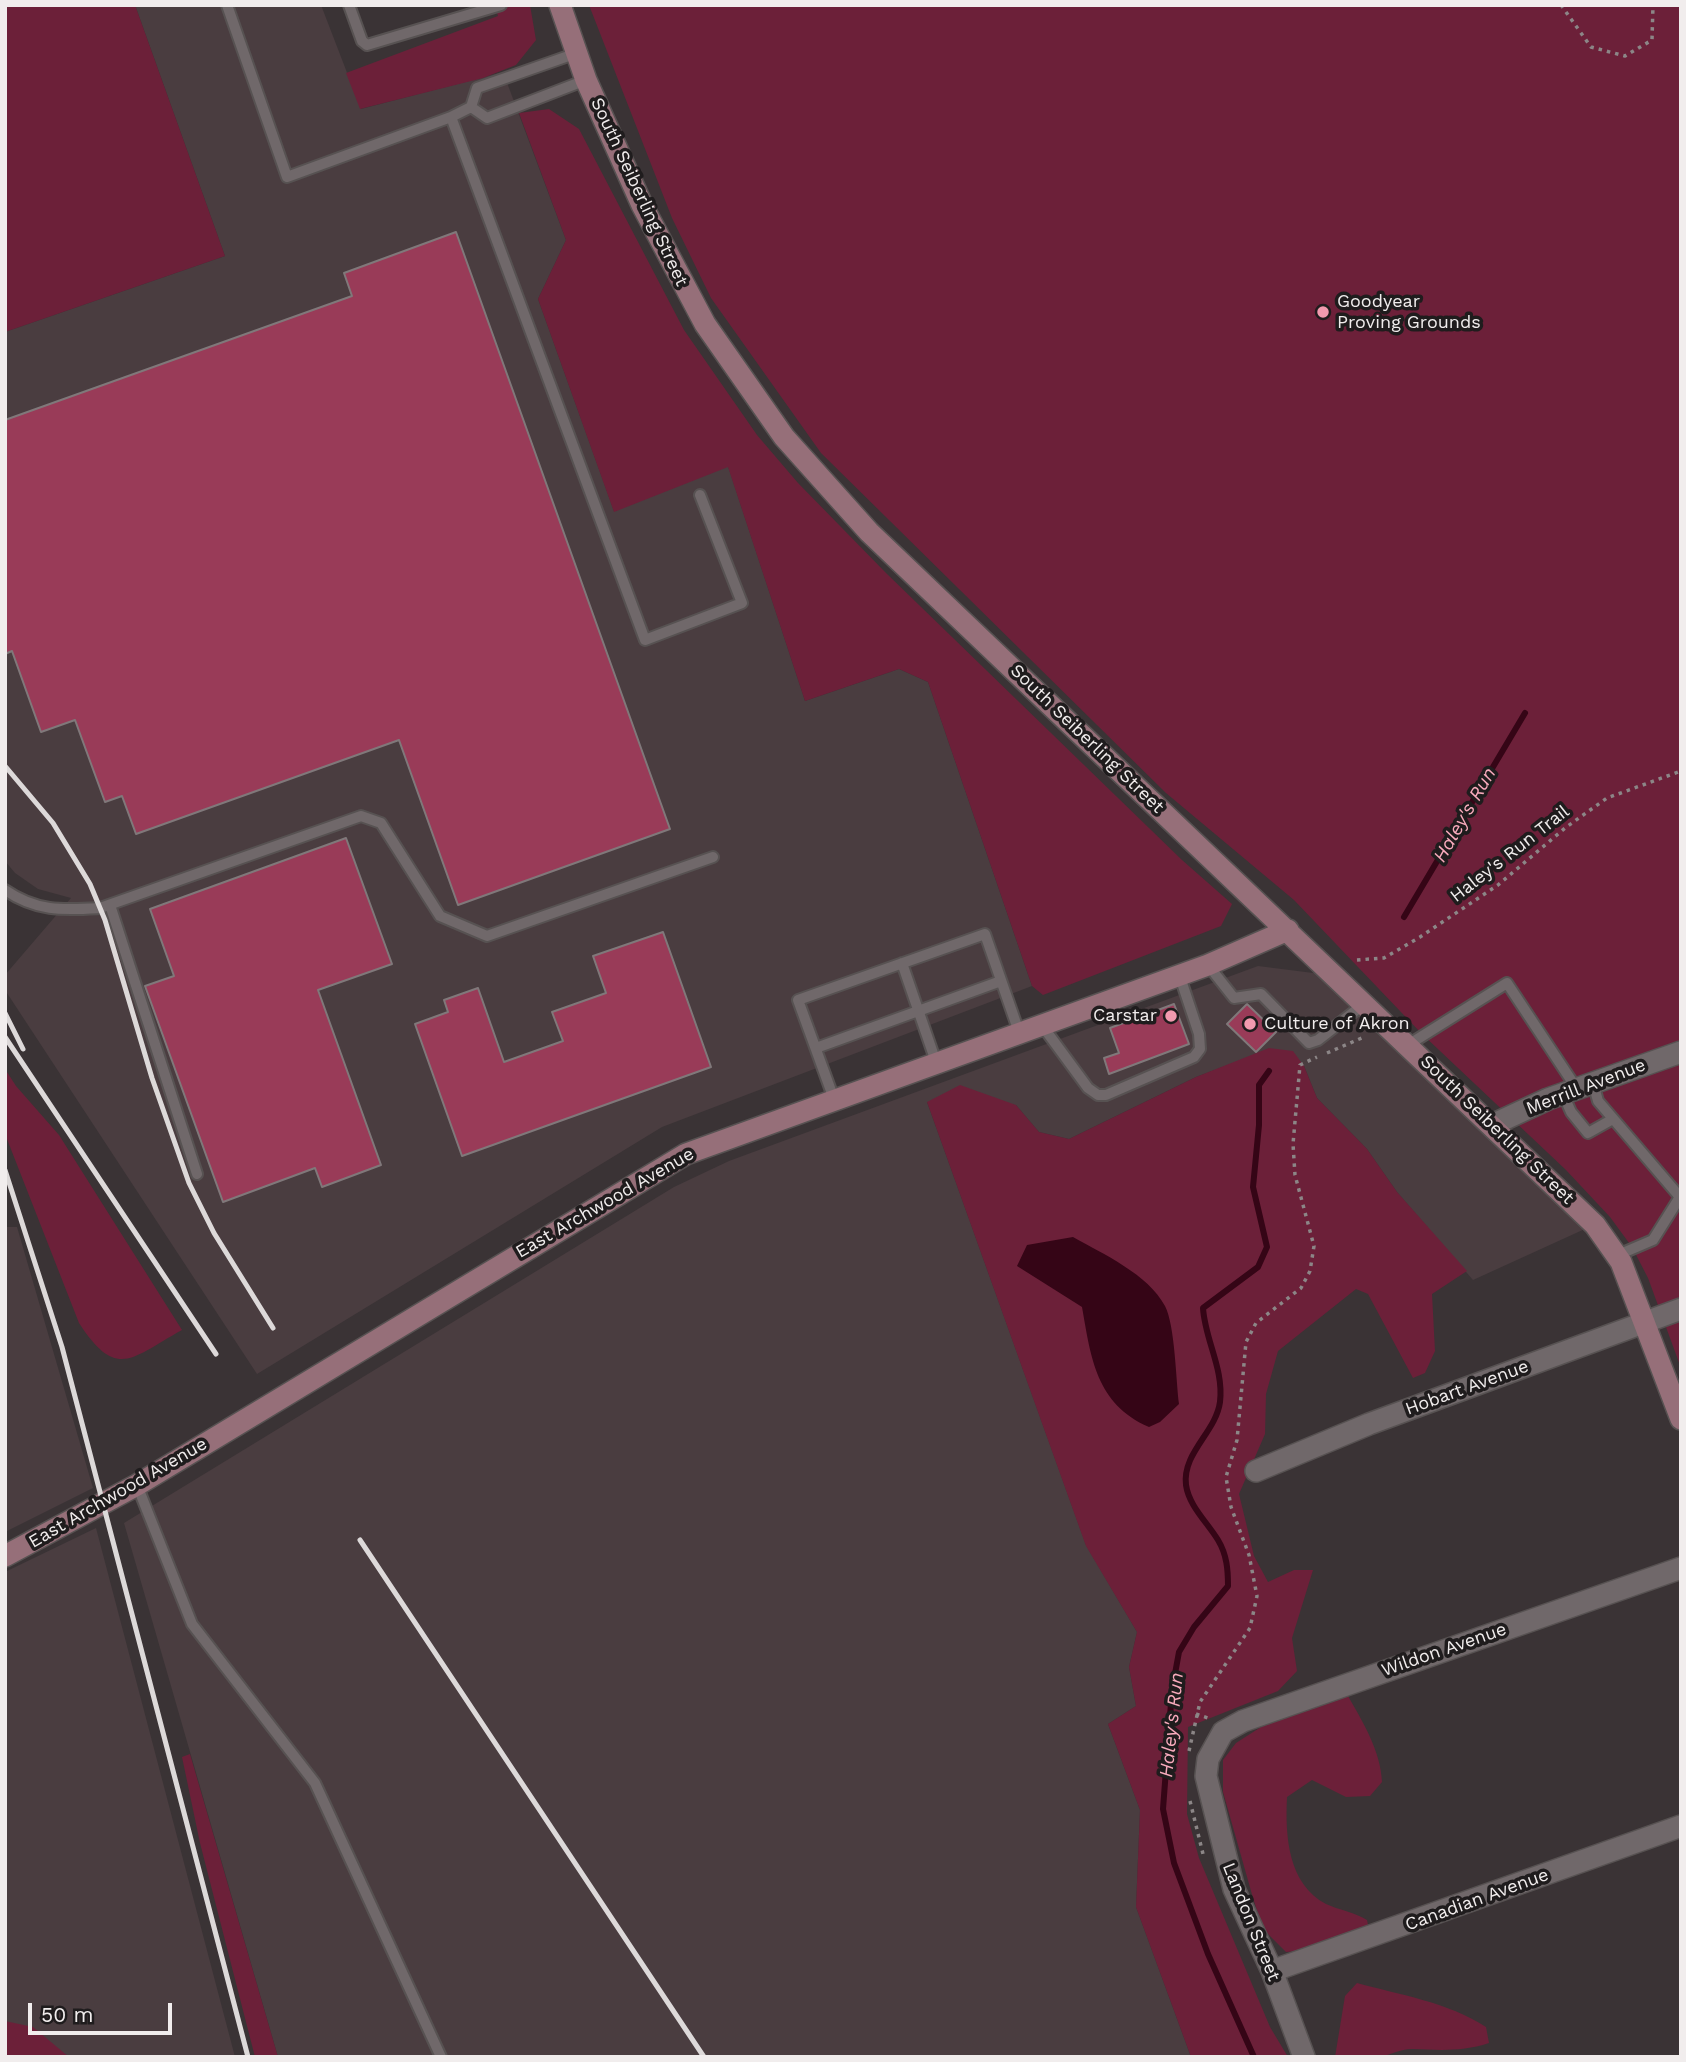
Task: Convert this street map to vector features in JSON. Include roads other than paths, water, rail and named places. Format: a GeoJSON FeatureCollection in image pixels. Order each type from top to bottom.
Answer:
{"type":"FeatureCollection","features":[{"type":"Feature","properties":{"kind":"main road","name":"South Seiberling Street"},"geometry":{"type":"LineString","coordinates":[[559,5],[586,80],[682,285],[729,362],[784,437],[869,531],[1595,1225],[1618,1255],[1646,1321],[1681,1419]]}},
{"type":"Feature","properties":{"kind":"main road","name":"East Archwood Avenue"},"geometry":{"type":"LineString","coordinates":[[5,1556],[137,1485],[659,1168],[713,1142],[1208,965],[1289,930]]}},
{"type":"Feature","properties":{"kind":"street","name":"Merrill Avenue"},"geometry":{"type":"LineString","coordinates":[[1492,1125],[1578,1089],[1681,1052]]}},
{"type":"Feature","properties":{"kind":"street","name":"Hobart Avenue"},"geometry":{"type":"LineString","coordinates":[[1256,1471],[1369,1424],[1681,1309]]}},
{"type":"Feature","properties":{"kind":"street","name":"Wildon Avenue"},"geometry":{"type":"LineString","coordinates":[[1216,1744],[1223,1732],[1243,1721],[1681,1567]]}},
{"type":"Feature","properties":{"kind":"street","name":"Landon Street"},"geometry":{"type":"LineString","coordinates":[[1216,1744],[1208,1759],[1206,1776],[1221,1846],[1234,1889],[1272,1971],[1304,2057]]}},
{"type":"Feature","properties":{"kind":"street","name":"Canadian Avenue"},"geometry":{"type":"LineString","coordinates":[[1272,1971],[1681,1826]]}},
{"type":"Feature","properties":{"kind":"lane"},"geometry":{"type":"LineString","coordinates":[[227,5],[287,177],[451,117],[471,107],[477,88],[577,53]]}},
{"type":"Feature","properties":{"kind":"lane"},"geometry":{"type":"LineString","coordinates":[[349,5],[362,41],[367,45],[501,5]]}},
{"type":"Feature","properties":{"kind":"lane"},"geometry":{"type":"LineString","coordinates":[[471,107],[487,118],[586,80]]}},
{"type":"Feature","properties":{"kind":"lane"},"geometry":{"type":"LineString","coordinates":[[451,117],[645,640],[742,603],[700,495]]}},
{"type":"Feature","properties":{"kind":"lane"},"geometry":{"type":"LineString","coordinates":[[5,890],[26,904],[60,910],[110,905],[361,816],[381,823],[440,916],[487,936],[713,857]]}},
{"type":"Feature","properties":{"kind":"lane"},"geometry":{"type":"LineString","coordinates":[[110,905],[197,1174]]}},
{"type":"Feature","properties":{"kind":"lane"},"geometry":{"type":"LineString","coordinates":[[834,1098],[798,1000],[985,934],[1019,1032]]}},
{"type":"Feature","properties":{"kind":"lane"},"geometry":{"type":"LineString","coordinates":[[902,963],[936,1062]]}},
{"type":"Feature","properties":{"kind":"lane"},"geometry":{"type":"LineString","coordinates":[[1208,965],[1234,998],[1261,995],[1309,1043],[1318,1040],[1364,1004]]}},
{"type":"Feature","properties":{"kind":"lane"},"geometry":{"type":"LineString","coordinates":[[1041,1024],[1088,1088],[1098,1095],[1106,1095],[1194,1057],[1200,1049],[1199,1034],[1179,974]]}},
{"type":"Feature","properties":{"kind":"lane"},"geometry":{"type":"LineString","coordinates":[[816,1048],[1002,981]]}},
{"type":"Feature","properties":{"kind":"lane"},"geometry":{"type":"LineString","coordinates":[[1408,1045],[1507,983],[1578,1089],[1598,1101],[1680,1197],[1653,1240],[1618,1255]]}},
{"type":"Feature","properties":{"kind":"lane"},"geometry":{"type":"LineString","coordinates":[[1578,1089],[1571,1112],[1588,1133],[1613,1119]]}},
{"type":"Feature","properties":{"kind":"lane"},"geometry":{"type":"LineString","coordinates":[[137,1485],[192,1624],[315,1783],[441,2057]]}},
{"type":"Feature","properties":{"kind":"waterway","name":"Haley's Run"},"geometry":{"type":"LineString","coordinates":[[1404,917],[1525,713]]}},
{"type":"Feature","properties":{"kind":"waterway","name":"Haley's Run"},"geometry":{"type":"LineString","coordinates":[[1254,2057],[1208,1954],[1174,1863],[1163,1809],[1172,1690],[1179,1652],[1194,1627],[1228,1586],[1223,1551],[1191,1500],[1186,1485],[1186,1473],[1220,1402],[1217,1366],[1203,1308],[1258,1267],[1267,1247],[1253,1187],[1259,1125],[1259,1085],[1269,1071]]}},
{"type":"Feature","properties":{"kind":"railway"},"geometry":{"type":"LineString","coordinates":[[5,766],[53,823],[90,884],[105,920],[152,1078],[189,1183],[214,1233],[273,1328]]}},
{"type":"Feature","properties":{"kind":"railway"},"geometry":{"type":"LineString","coordinates":[[5,1013],[23,1049]]}},
{"type":"Feature","properties":{"kind":"railway"},"geometry":{"type":"LineString","coordinates":[[5,1037],[216,1354]]}},
{"type":"Feature","properties":{"kind":"railway"},"geometry":{"type":"LineString","coordinates":[[5,1170],[62,1347],[248,2057]]}},
{"type":"Feature","properties":{"kind":"railway"},"geometry":{"type":"LineString","coordinates":[[360,1540],[704,2057]]}},
{"type":"Feature","properties":{"kind":"place","name":"Goodyear Proving Grounds"},"geometry":{"type":"Point","coordinates":[1323,312]}},
{"type":"Feature","properties":{"kind":"place","name":"Carstar"},"geometry":{"type":"Point","coordinates":[1171,1016]}},
{"type":"Feature","properties":{"kind":"place","name":"Culture of Akron"},"geometry":{"type":"Point","coordinates":[1250,1024]}}]}
